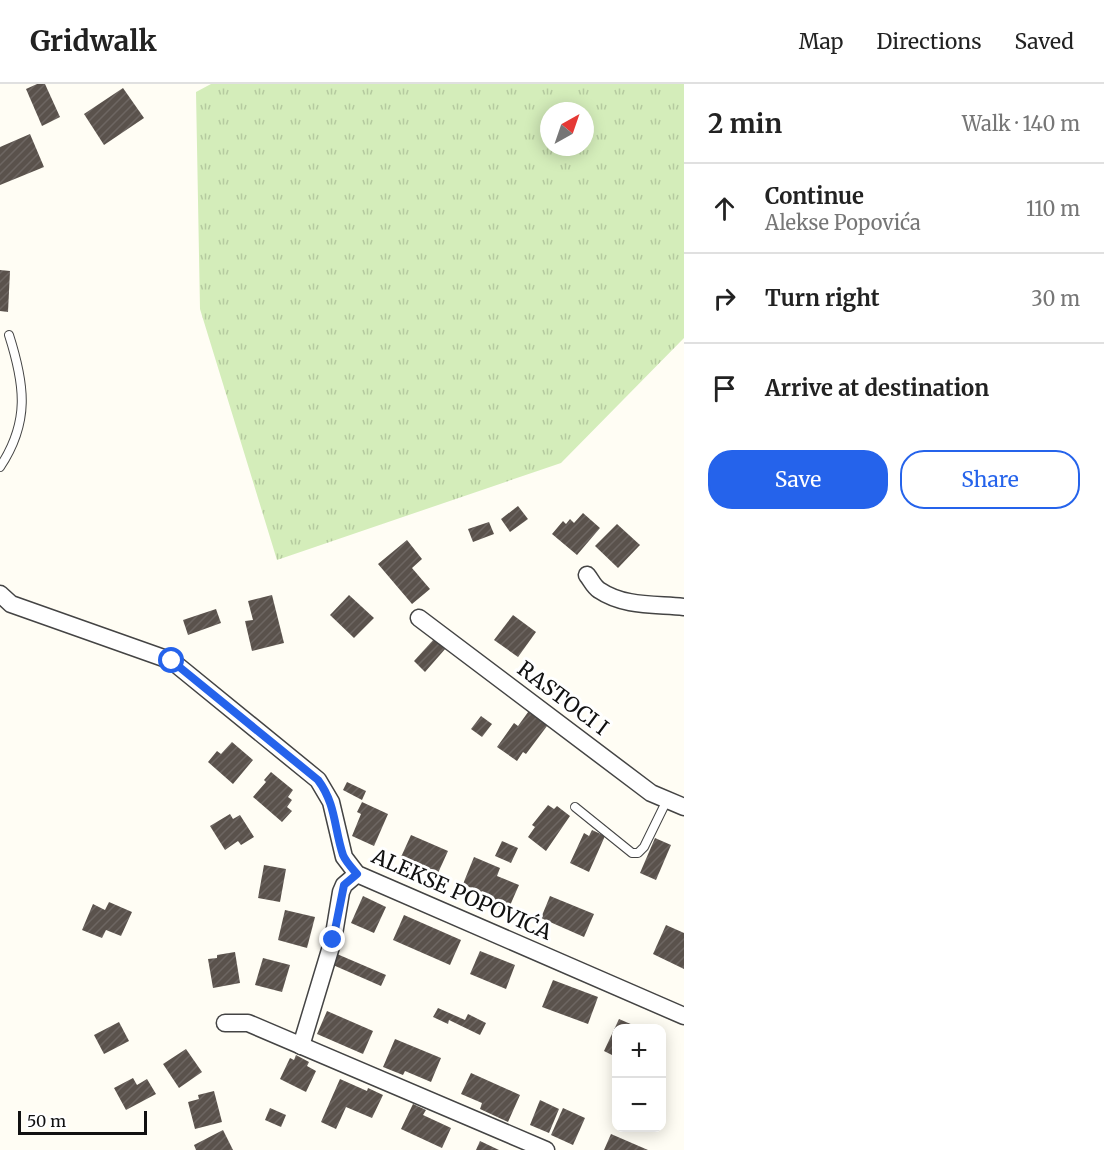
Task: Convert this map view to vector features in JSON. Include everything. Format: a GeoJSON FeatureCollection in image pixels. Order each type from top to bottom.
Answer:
{"type":"FeatureCollection","features":[{"type":"Feature","properties":{"kind":"street"},"geometry":{"type":"LineString","coordinates":[[587,575],[597,590],[622,601],[684,608]]}},
{"type":"Feature","properties":{"kind":"street","name":"ALEKSE POPOVIĆA"},"geometry":{"type":"LineString","coordinates":[[0,594],[11,604],[172,661],[318,780],[331,802],[344,857],[357,874],[684,1016]]}},
{"type":"Feature","properties":{"kind":"street","name":"RASTOCI I"},"geometry":{"type":"LineString","coordinates":[[419,618],[651,793],[684,807]]}},
{"type":"Feature","properties":{"kind":"street"},"geometry":{"type":"LineString","coordinates":[[301,1046],[333,940],[341,892],[344,885],[357,874]]}},
{"type":"Feature","properties":{"kind":"street"},"geometry":{"type":"LineString","coordinates":[[225,1023],[248,1023],[546,1150]]}},
{"type":"Feature","properties":{"kind":"lane"},"geometry":{"type":"LineString","coordinates":[[0,467],[11,452],[18,435],[23,410],[21,379],[9,335]]}},
{"type":"Feature","properties":{"kind":"lane"},"geometry":{"type":"LineString","coordinates":[[575,807],[632,853],[638,853],[644,847],[667,800]]}},
{"type":"Feature","properties":{"kind":"green space"},"geometry":{"type":"Polygon","coordinates":[[[211,84],[684,84],[684,338],[561,463],[277,560],[200,309],[196,92],[211,84]]]}},
{"type":"Feature","properties":{"kind":"building"},"geometry":{"type":"Polygon","coordinates":[[[37,84],[45,84],[60,117],[42,126],[26,89],[37,84]]]}},
{"type":"Feature","properties":{"kind":"building"},"geometry":{"type":"Polygon","coordinates":[[[123,88],[144,118],[104,145],[84,114],[123,88]]]}},
{"type":"Feature","properties":{"kind":"building"},"geometry":{"type":"Polygon","coordinates":[[[30,134],[44,167],[0,185],[0,147],[30,134]]]}},
{"type":"Feature","properties":{"kind":"building"},"geometry":{"type":"Polygon","coordinates":[[[0,270],[10,271],[8,312],[0,311],[0,270]]]}},
{"type":"Feature","properties":{"kind":"building"},"geometry":{"type":"Polygon","coordinates":[[[518,506],[528,519],[510,532],[501,519],[518,506]]]}},
{"type":"Feature","properties":{"kind":"building"},"geometry":{"type":"Polygon","coordinates":[[[583,513],[600,528],[577,555],[552,534],[563,521],[566,524],[570,519],[574,523],[583,513]]]}},
{"type":"Feature","properties":{"kind":"building"},"geometry":{"type":"Polygon","coordinates":[[[489,522],[494,534],[473,542],[468,529],[489,522]]]}},
{"type":"Feature","properties":{"kind":"building"},"geometry":{"type":"Polygon","coordinates":[[[617,524],[640,545],[618,568],[595,546],[617,524]]]}},
{"type":"Feature","properties":{"kind":"building"},"geometry":{"type":"Polygon","coordinates":[[[407,540],[422,559],[412,568],[430,589],[412,604],[378,564],[407,540]]]}},
{"type":"Feature","properties":{"kind":"building"},"geometry":{"type":"Polygon","coordinates":[[[272,595],[284,643],[252,651],[245,621],[253,620],[248,601],[272,595]]]}},
{"type":"Feature","properties":{"kind":"building"},"geometry":{"type":"Polygon","coordinates":[[[349,595],[374,618],[354,638],[330,615],[349,595]]]}},
{"type":"Feature","properties":{"kind":"building"},"geometry":{"type":"Polygon","coordinates":[[[216,609],[221,623],[188,635],[183,620],[216,609]]]}},
{"type":"Feature","properties":{"kind":"building"},"geometry":{"type":"Polygon","coordinates":[[[513,615],[536,632],[518,657],[494,640],[513,615]]]}},
{"type":"Feature","properties":{"kind":"building"},"geometry":{"type":"Polygon","coordinates":[[[435,638],[446,648],[425,672],[414,661],[435,638]]]}},
{"type":"Feature","properties":{"kind":"building"},"geometry":{"type":"Polygon","coordinates":[[[531,708],[550,722],[526,754],[523,752],[517,761],[497,747],[514,723],[518,726],[531,708]]]}},
{"type":"Feature","properties":{"kind":"building"},"geometry":{"type":"Polygon","coordinates":[[[481,716],[492,724],[482,737],[471,729],[481,716]]]}},
{"type":"Feature","properties":{"kind":"building"},"geometry":{"type":"Polygon","coordinates":[[[232,742],[253,760],[233,784],[208,762],[217,751],[221,754],[232,742]]]}},
{"type":"Feature","properties":{"kind":"building"},"geometry":{"type":"Polygon","coordinates":[[[271,772],[293,790],[288,797],[292,800],[287,807],[292,811],[282,822],[253,797],[271,772]]]}},
{"type":"Feature","properties":{"kind":"building"},"geometry":{"type":"Polygon","coordinates":[[[347,782],[366,791],[362,800],[343,790],[347,782]]]}},
{"type":"Feature","properties":{"kind":"building"},"geometry":{"type":"Polygon","coordinates":[[[362,802],[388,814],[374,846],[352,836],[361,814],[357,812],[362,802]]]}},
{"type":"Feature","properties":{"kind":"building"},"geometry":{"type":"Polygon","coordinates":[[[548,805],[554,809],[557,806],[570,816],[546,851],[528,837],[535,827],[532,825],[548,805]]]}},
{"type":"Feature","properties":{"kind":"building"},"geometry":{"type":"Polygon","coordinates":[[[230,814],[233,819],[240,815],[254,837],[241,845],[238,841],[225,850],[210,826],[230,814]]]}},
{"type":"Feature","properties":{"kind":"building"},"geometry":{"type":"Polygon","coordinates":[[[592,830],[605,836],[589,872],[570,863],[584,833],[589,836],[592,830]]]}},
{"type":"Feature","properties":{"kind":"building"},"geometry":{"type":"Polygon","coordinates":[[[411,835],[448,851],[438,873],[401,857],[411,835]]]}},
{"type":"Feature","properties":{"kind":"building"},"geometry":{"type":"Polygon","coordinates":[[[655,838],[671,845],[656,880],[640,873],[655,838]]]}},
{"type":"Feature","properties":{"kind":"building"},"geometry":{"type":"Polygon","coordinates":[[[502,841],[518,848],[511,863],[495,856],[502,841]]]}},
{"type":"Feature","properties":{"kind":"building"},"geometry":{"type":"Polygon","coordinates":[[[474,857],[500,868],[497,876],[519,885],[508,910],[486,901],[488,896],[463,884],[474,857]]]}},
{"type":"Feature","properties":{"kind":"building"},"geometry":{"type":"Polygon","coordinates":[[[264,865],[286,869],[280,902],[258,898],[264,865]]]}},
{"type":"Feature","properties":{"kind":"building"},"geometry":{"type":"Polygon","coordinates":[[[363,896],[386,907],[374,933],[351,923],[363,896]]]}},
{"type":"Feature","properties":{"kind":"building"},"geometry":{"type":"Polygon","coordinates":[[[550,896],[594,914],[584,937],[541,918],[550,896]]]}},
{"type":"Feature","properties":{"kind":"building"},"geometry":{"type":"Polygon","coordinates":[[[109,902],[132,912],[121,936],[106,930],[102,938],[82,930],[93,904],[105,910],[109,902]]]}},
{"type":"Feature","properties":{"kind":"building"},"geometry":{"type":"Polygon","coordinates":[[[285,910],[315,917],[307,948],[278,940],[285,910]]]}},
{"type":"Feature","properties":{"kind":"building"},"geometry":{"type":"Polygon","coordinates":[[[404,915],[461,940],[450,965],[393,940],[404,915]]]}},
{"type":"Feature","properties":{"kind":"building"},"geometry":{"type":"Polygon","coordinates":[[[666,925],[684,933],[684,969],[653,954],[666,925]]]}},
{"type":"Feature","properties":{"kind":"building"},"geometry":{"type":"Polygon","coordinates":[[[480,951],[515,965],[506,989],[470,974],[480,951]]]}},
{"type":"Feature","properties":{"kind":"building"},"geometry":{"type":"Polygon","coordinates":[[[235,952],[240,983],[213,988],[208,959],[235,952]]]}},
{"type":"Feature","properties":{"kind":"building"},"geometry":{"type":"Polygon","coordinates":[[[337,954],[386,975],[381,986],[333,965],[337,954]]]}},
{"type":"Feature","properties":{"kind":"building"},"geometry":{"type":"Polygon","coordinates":[[[263,958],[290,965],[282,992],[255,985],[263,958]]]}},
{"type":"Feature","properties":{"kind":"building"},"geometry":{"type":"Polygon","coordinates":[[[553,980],[598,997],[588,1024],[542,1007],[553,980]]]}},
{"type":"Feature","properties":{"kind":"building"},"geometry":{"type":"Polygon","coordinates":[[[438,1008],[465,1020],[468,1014],[486,1023],[480,1035],[449,1020],[448,1024],[433,1017],[438,1008]]]}},
{"type":"Feature","properties":{"kind":"building"},"geometry":{"type":"Polygon","coordinates":[[[327,1011],[373,1031],[363,1054],[317,1034],[327,1011]]]}},
{"type":"Feature","properties":{"kind":"building"},"geometry":{"type":"Polygon","coordinates":[[[619,1019],[631,1024],[617,1024],[619,1019]]]}},
{"type":"Feature","properties":{"kind":"building"},"geometry":{"type":"Polygon","coordinates":[[[119,1022],[129,1041],[104,1054],[94,1035],[119,1022]]]}},
{"type":"Feature","properties":{"kind":"building"},"geometry":{"type":"Polygon","coordinates":[[[612,1034],[612,1055],[604,1051],[612,1034]]]}},
{"type":"Feature","properties":{"kind":"building"},"geometry":{"type":"Polygon","coordinates":[[[395,1039],[441,1058],[431,1082],[405,1071],[403,1075],[383,1067],[395,1039]]]}},
{"type":"Feature","properties":{"kind":"building"},"geometry":{"type":"Polygon","coordinates":[[[186,1049],[202,1072],[179,1088],[163,1064],[186,1049]]]}},
{"type":"Feature","properties":{"kind":"building"},"geometry":{"type":"Polygon","coordinates":[[[296,1055],[309,1062],[307,1066],[316,1071],[306,1092],[280,1079],[290,1058],[294,1060],[296,1055]]]}},
{"type":"Feature","properties":{"kind":"building"},"geometry":{"type":"Polygon","coordinates":[[[471,1073],[520,1095],[508,1122],[480,1109],[482,1103],[461,1094],[471,1073]]]}},
{"type":"Feature","properties":{"kind":"building"},"geometry":{"type":"Polygon","coordinates":[[[133,1078],[137,1085],[147,1079],[156,1094],[126,1110],[114,1088],[133,1078]]]}},
{"type":"Feature","properties":{"kind":"building"},"geometry":{"type":"Polygon","coordinates":[[[340,1079],[367,1091],[368,1088],[383,1095],[372,1118],[346,1107],[336,1129],[321,1122],[340,1079]]]}},
{"type":"Feature","properties":{"kind":"building"},"geometry":{"type":"Polygon","coordinates":[[[214,1091],[222,1122],[195,1129],[188,1102],[199,1099],[198,1095],[214,1091]]]}},
{"type":"Feature","properties":{"kind":"building"},"geometry":{"type":"Polygon","coordinates":[[[540,1100],[559,1109],[549,1133],[530,1125],[540,1100]]]}},
{"type":"Feature","properties":{"kind":"building"},"geometry":{"type":"Polygon","coordinates":[[[413,1104],[426,1110],[423,1115],[451,1128],[442,1148],[401,1129],[413,1104]]]}},
{"type":"Feature","properties":{"kind":"building"},"geometry":{"type":"Polygon","coordinates":[[[270,1108],[286,1115],[281,1127],[265,1120],[270,1108]]]}},
{"type":"Feature","properties":{"kind":"building"},"geometry":{"type":"Polygon","coordinates":[[[563,1108],[585,1118],[573,1145],[551,1135],[563,1108]]]}},
{"type":"Feature","properties":{"kind":"building"},"geometry":{"type":"Polygon","coordinates":[[[223,1130],[233,1150],[196,1150],[194,1145],[223,1130]]]}},
{"type":"Feature","properties":{"kind":"building"},"geometry":{"type":"Polygon","coordinates":[[[611,1134],[648,1150],[604,1150],[611,1134]]]}},
{"type":"Feature","properties":{"kind":"building"},"geometry":{"type":"Polygon","coordinates":[[[480,1141],[499,1150],[476,1150],[480,1141]]]}},
{"type":"Feature","properties":{"kind":"route"},"geometry":{"type":"LineString","coordinates":[[172,661],[318,780],[326,791],[331,802],[344,857],[357,874],[344,885],[341,892],[333,940]]}}]}
